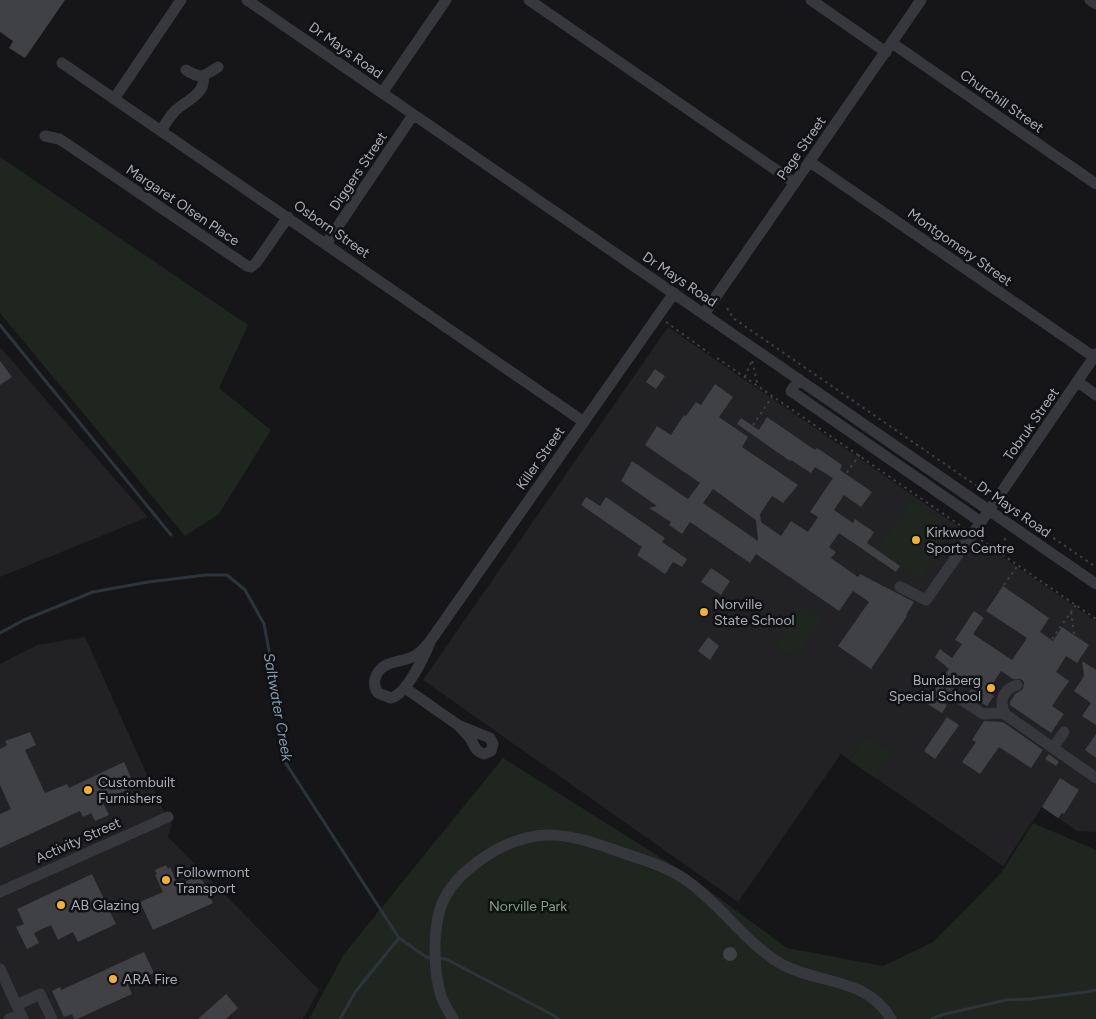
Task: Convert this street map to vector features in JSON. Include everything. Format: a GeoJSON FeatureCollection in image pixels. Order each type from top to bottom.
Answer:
{"type":"FeatureCollection","features":[{"type":"Feature","properties":{"kind":"street"},"geometry":{"type":"LineString","coordinates":[[114,99],[181,0]]}},
{"type":"Feature","properties":{"kind":"street","name":"Dr Mays Road"},"geometry":{"type":"LineString","coordinates":[[247,0],[1096,584]]}},
{"type":"Feature","properties":{"kind":"street"},"geometry":{"type":"LineString","coordinates":[[382,93],[446,0]]}},
{"type":"Feature","properties":{"kind":"street"},"geometry":{"type":"LineString","coordinates":[[529,0],[795,183]]}},
{"type":"Feature","properties":{"kind":"street","name":"Churchill Street"},"geometry":{"type":"LineString","coordinates":[[811,0],[889,48],[1096,184]]}},
{"type":"Feature","properties":{"kind":"street","name":"Page Street"},"geometry":{"type":"LineString","coordinates":[[704,314],[921,0]]}},
{"type":"Feature","properties":{"kind":"street"},"geometry":{"type":"LineString","coordinates":[[1090,0],[1096,4]]}},
{"type":"Feature","properties":{"kind":"street","name":"Osborn Street"},"geometry":{"type":"LineString","coordinates":[[62,63],[584,422]]}},
{"type":"Feature","properties":{"kind":"street"},"geometry":{"type":"LineString","coordinates":[[186,70],[195,76],[203,76],[218,67]]}},
{"type":"Feature","properties":{"kind":"street"},"geometry":{"type":"LineString","coordinates":[[161,131],[175,112],[201,89],[204,82],[203,76]]}},
{"type":"Feature","properties":{"kind":"street","name":"Diggers Street"},"geometry":{"type":"LineString","coordinates":[[326,244],[413,115]]}},
{"type":"Feature","properties":{"kind":"street","name":"Margaret Olsen Place"},"geometry":{"type":"LineString","coordinates":[[45,136],[59,138],[247,266],[251,267],[256,263],[288,217]]}},
{"type":"Feature","properties":{"kind":"street","name":"Montgomery Street"},"geometry":{"type":"LineString","coordinates":[[810,162],[1095,356]]}},
{"type":"Feature","properties":{"kind":"street","name":"Killer Street"},"geometry":{"type":"LineString","coordinates":[[431,640],[674,293]]}},
{"type":"Feature","properties":{"kind":"street","name":"Tobruk Street"},"geometry":{"type":"LineString","coordinates":[[900,587],[926,600],[1095,356]]}},
{"type":"Feature","properties":{"kind":"street"},"geometry":{"type":"LineString","coordinates":[[799,379],[791,391],[981,522]]}},
{"type":"Feature","properties":{"kind":"street"},"geometry":{"type":"LineString","coordinates":[[1078,382],[1096,396]]}},
{"type":"Feature","properties":{"kind":"street"},"geometry":{"type":"LineString","coordinates":[[431,640],[423,658],[405,688],[396,697],[387,698],[378,693],[376,690],[376,677],[384,666],[391,662],[414,656],[431,640]]}},
{"type":"Feature","properties":{"kind":"street"},"geometry":{"type":"LineString","coordinates":[[1006,715],[1002,707],[1002,699],[1006,691],[1017,685]]}},
{"type":"Feature","properties":{"kind":"street"},"geometry":{"type":"LineString","coordinates":[[405,688],[458,725]]}},
{"type":"Feature","properties":{"kind":"street"},"geometry":{"type":"LineString","coordinates":[[950,692],[983,714],[1000,713],[1006,715],[1096,778]]}},
{"type":"Feature","properties":{"kind":"street"},"geometry":{"type":"LineString","coordinates":[[1053,748],[1064,732]]}},
{"type":"Feature","properties":{"kind":"street","name":"Activity Street"},"geometry":{"type":"LineString","coordinates":[[0,892],[168,817]]}},
{"type":"Feature","properties":{"kind":"street"},"geometry":{"type":"LineString","coordinates":[[453,1019],[441,996],[436,957],[437,924],[443,903],[451,887],[461,874],[508,843],[532,836],[552,835],[585,839],[681,876],[703,893],[774,960],[797,971],[859,989],[879,1003],[892,1019]]}},
{"type":"Feature","properties":{"kind":"street"},"geometry":{"type":"LineString","coordinates":[[0,970],[20,1013]]}},
{"type":"Feature","properties":{"kind":"street"},"geometry":{"type":"LineString","coordinates":[[9,1019],[20,1013],[40,994],[52,1019]]}},
{"type":"Feature","properties":{"kind":"path"},"geometry":{"type":"LineString","coordinates":[[727,308],[732,318],[765,342],[1096,567]]}},
{"type":"Feature","properties":{"kind":"path"},"geometry":{"type":"LineString","coordinates":[[662,320],[709,353]]}},
{"type":"Feature","properties":{"kind":"path"},"geometry":{"type":"LineString","coordinates":[[717,358],[968,531]]}},
{"type":"Feature","properties":{"kind":"path"},"geometry":{"type":"LineString","coordinates":[[745,378],[749,363],[752,360],[758,387]]}},
{"type":"Feature","properties":{"kind":"path"},"geometry":{"type":"LineString","coordinates":[[753,425],[772,397]]}},
{"type":"Feature","properties":{"kind":"path"},"geometry":{"type":"LineString","coordinates":[[843,478],[861,453]]}},
{"type":"Feature","properties":{"kind":"path"},"geometry":{"type":"LineString","coordinates":[[997,551],[1008,534]]}},
{"type":"Feature","properties":{"kind":"path"},"geometry":{"type":"LineString","coordinates":[[975,536],[1096,619]]}},
{"type":"Feature","properties":{"kind":"path"},"geometry":{"type":"LineString","coordinates":[[1004,585],[1018,565]]}},
{"type":"Feature","properties":{"kind":"path"},"geometry":{"type":"LineString","coordinates":[[1052,639],[1076,605]]}},
{"type":"Feature","properties":{"kind":"path"},"geometry":{"type":"LineString","coordinates":[[1071,612],[1074,634]]}},
{"type":"Feature","properties":{"kind":"shaded area","name":"Norville State School"},"geometry":{"type":"Polygon","coordinates":[[[668,327],[1096,621],[1096,832],[1077,831],[1042,807],[1003,866],[841,754],[738,902],[423,680],[668,327]]]}},
{"type":"Feature","properties":{"kind":"shaded area"},"geometry":{"type":"Polygon","coordinates":[[[0,347],[148,517],[0,577],[0,347]]]}},
{"type":"Feature","properties":{"kind":"shaded area"},"geometry":{"type":"Polygon","coordinates":[[[85,637],[162,808],[172,824],[168,837],[319,990],[303,1019],[0,1019],[0,664],[37,645],[85,637]]]}},
{"type":"Feature","properties":{"kind":"green space"},"geometry":{"type":"Polygon","coordinates":[[[0,157],[248,325],[219,388],[271,430],[219,514],[185,536],[0,313],[0,157]]]}},
{"type":"Feature","properties":{"kind":"green space","name":"Kirkwood Sports Centre"},"geometry":{"type":"Polygon","coordinates":[[[912,501],[954,530],[919,579],[877,550],[912,501]]]}},
{"type":"Feature","properties":{"kind":"green space"},"geometry":{"type":"Polygon","coordinates":[[[803,606],[822,619],[795,658],[776,645],[803,606]]]}},
{"type":"Feature","properties":{"kind":"green space"},"geometry":{"type":"Polygon","coordinates":[[[867,736],[891,752],[874,777],[850,761],[867,736]]]}},
{"type":"Feature","properties":{"kind":"green space","name":"Norville Park"},"geometry":{"type":"Polygon","coordinates":[[[503,758],[685,873],[787,948],[883,966],[933,942],[1001,873],[1033,823],[1096,850],[1096,1019],[309,1019],[344,954],[503,758]]]}},
{"type":"Feature","properties":{"kind":"building"},"geometry":{"type":"Polygon","coordinates":[[[0,0],[65,0],[25,58],[9,48],[13,41],[0,32],[0,0]]]}},
{"type":"Feature","properties":{"kind":"building"},"geometry":{"type":"Polygon","coordinates":[[[0,361],[12,377],[0,385],[0,361]]]}},
{"type":"Feature","properties":{"kind":"building"},"geometry":{"type":"Polygon","coordinates":[[[655,369],[665,376],[656,389],[646,382],[655,369]]]}},
{"type":"Feature","properties":{"kind":"building"},"geometry":{"type":"Polygon","coordinates":[[[715,384],[733,397],[719,417],[748,437],[742,447],[798,485],[783,503],[772,496],[760,514],[761,522],[781,536],[791,521],[808,532],[818,517],[810,512],[833,478],[815,467],[811,473],[790,461],[737,424],[741,418],[759,430],[767,417],[815,450],[817,448],[842,465],[840,470],[872,492],[861,507],[844,495],[834,510],[853,523],[855,519],[874,532],[867,543],[900,566],[896,572],[839,533],[829,547],[836,552],[831,558],[858,577],[860,574],[914,602],[907,616],[871,669],[838,646],[869,602],[853,591],[839,611],[756,554],[750,563],[690,522],[682,534],[669,525],[671,522],[649,508],[657,506],[621,481],[632,461],[688,499],[700,483],[645,445],[657,426],[671,435],[684,415],[686,416],[696,402],[701,405],[715,384]],[[713,489],[703,503],[758,541],[756,520],[713,489]]]}},
{"type":"Feature","properties":{"kind":"building"},"geometry":{"type":"Polygon","coordinates":[[[586,497],[600,506],[606,497],[665,538],[662,542],[687,559],[682,567],[673,562],[665,574],[637,555],[642,547],[581,505],[586,497]]]}},
{"type":"Feature","properties":{"kind":"building"},"geometry":{"type":"Polygon","coordinates":[[[711,568],[730,581],[721,595],[701,582],[711,568]]]}},
{"type":"Feature","properties":{"kind":"building"},"geometry":{"type":"Polygon","coordinates":[[[1003,586],[1049,618],[1040,632],[1053,641],[1062,627],[1089,645],[1077,663],[1066,656],[1056,672],[1069,681],[1052,706],[1064,714],[1051,733],[1010,705],[1015,694],[1023,689],[1024,682],[1021,679],[1013,679],[1001,671],[988,691],[994,696],[987,706],[967,695],[974,686],[959,675],[952,685],[947,685],[944,688],[944,696],[941,701],[947,705],[942,713],[926,703],[949,669],[935,657],[940,649],[952,658],[962,644],[955,640],[974,611],[984,618],[973,634],[1012,660],[1027,638],[986,611],[1003,586]]]}},
{"type":"Feature","properties":{"kind":"building"},"geometry":{"type":"Polygon","coordinates":[[[708,637],[719,646],[710,660],[698,651],[708,637]]]}},
{"type":"Feature","properties":{"kind":"building"},"geometry":{"type":"Polygon","coordinates":[[[1082,661],[1096,670],[1096,725],[1082,716],[1091,703],[1074,691],[1084,676],[1082,661]]]}},
{"type":"Feature","properties":{"kind":"building"},"geometry":{"type":"Polygon","coordinates":[[[947,717],[959,725],[935,759],[924,751],[947,717]]]}},
{"type":"Feature","properties":{"kind":"building"},"geometry":{"type":"Polygon","coordinates":[[[984,721],[1003,722],[1043,750],[1031,768],[999,747],[980,774],[962,762],[976,742],[972,740],[984,721]]]}},
{"type":"Feature","properties":{"kind":"building"},"geometry":{"type":"Polygon","coordinates":[[[30,732],[36,745],[25,750],[45,793],[67,784],[69,788],[124,762],[135,786],[102,801],[109,815],[95,821],[91,813],[83,817],[80,811],[0,848],[0,814],[11,809],[0,785],[0,749],[7,745],[5,741],[30,732]]]}},
{"type":"Feature","properties":{"kind":"building"},"geometry":{"type":"Polygon","coordinates":[[[1096,734],[1096,758],[1085,750],[1096,734]]]}},
{"type":"Feature","properties":{"kind":"building"},"geometry":{"type":"Polygon","coordinates":[[[1049,754],[1059,762],[1056,766],[1045,759],[1049,754]]]}},
{"type":"Feature","properties":{"kind":"building"},"geometry":{"type":"Polygon","coordinates":[[[1060,778],[1079,790],[1064,814],[1062,813],[1058,818],[1042,807],[1060,778]]]}},
{"type":"Feature","properties":{"kind":"building"},"geometry":{"type":"Polygon","coordinates":[[[166,865],[168,869],[170,867],[178,885],[200,875],[213,903],[153,930],[140,902],[163,892],[155,875],[157,874],[155,870],[166,865]]]}},
{"type":"Feature","properties":{"kind":"building"},"geometry":{"type":"Polygon","coordinates":[[[92,874],[116,924],[78,942],[73,932],[58,940],[51,925],[34,933],[39,943],[27,949],[16,927],[24,924],[17,909],[92,874]]]}},
{"type":"Feature","properties":{"kind":"building"},"geometry":{"type":"Polygon","coordinates":[[[730,947],[735,949],[737,954],[735,959],[730,961],[725,959],[723,954],[725,949],[730,947]]]}},
{"type":"Feature","properties":{"kind":"building","name":"ARA Fire"},"geometry":{"type":"Polygon","coordinates":[[[144,952],[154,973],[128,985],[132,994],[77,1019],[74,1019],[72,1014],[64,1017],[52,991],[60,987],[61,990],[144,952]]]}},
{"type":"Feature","properties":{"kind":"building"},"geometry":{"type":"Polygon","coordinates":[[[226,994],[238,1008],[226,1019],[198,1019],[226,994]]]}},
{"type":"Feature","properties":{"kind":"waterway"},"geometry":{"type":"LineString","coordinates":[[0,325],[171,535]]}},
{"type":"Feature","properties":{"kind":"waterway","name":"Saltwater Creek"},"geometry":{"type":"LineString","coordinates":[[0,633],[24,620],[93,592],[148,582],[206,575],[227,575],[245,590],[264,624],[279,703],[285,762],[399,938],[426,957],[432,958]]}},
{"type":"Feature","properties":{"kind":"waterway"},"geometry":{"type":"LineString","coordinates":[[340,1019],[356,991],[399,938]]}},
{"type":"Feature","properties":{"kind":"waterway","name":"Saltwater Creek"},"geometry":{"type":"LineString","coordinates":[[438,958],[446,959],[558,1019]]}},
{"type":"Feature","properties":{"kind":"waterway","name":"Saltwater Creek"},"geometry":{"type":"LineString","coordinates":[[932,1019],[941,1015],[1006,1000],[1030,999],[1096,990]]}},
{"type":"Feature","properties":{"kind":"place","name":"Kirkwood Sports Centre"},"geometry":{"type":"Point","coordinates":[916,540]}},
{"type":"Feature","properties":{"kind":"place","name":"Norville State School"},"geometry":{"type":"Point","coordinates":[704,612]}},
{"type":"Feature","properties":{"kind":"place","name":"Bundaberg Special School"},"geometry":{"type":"Point","coordinates":[991,688]}},
{"type":"Feature","properties":{"kind":"place","name":"Custombuilt Furnishers"},"geometry":{"type":"Point","coordinates":[88,790]}},
{"type":"Feature","properties":{"kind":"place","name":"Followmont Transport"},"geometry":{"type":"Point","coordinates":[166,880]}},
{"type":"Feature","properties":{"kind":"place","name":"AB Glazing"},"geometry":{"type":"Point","coordinates":[61,905]}},
{"type":"Feature","properties":{"kind":"place","name":"ARA Fire"},"geometry":{"type":"Point","coordinates":[113,979]}}]}
